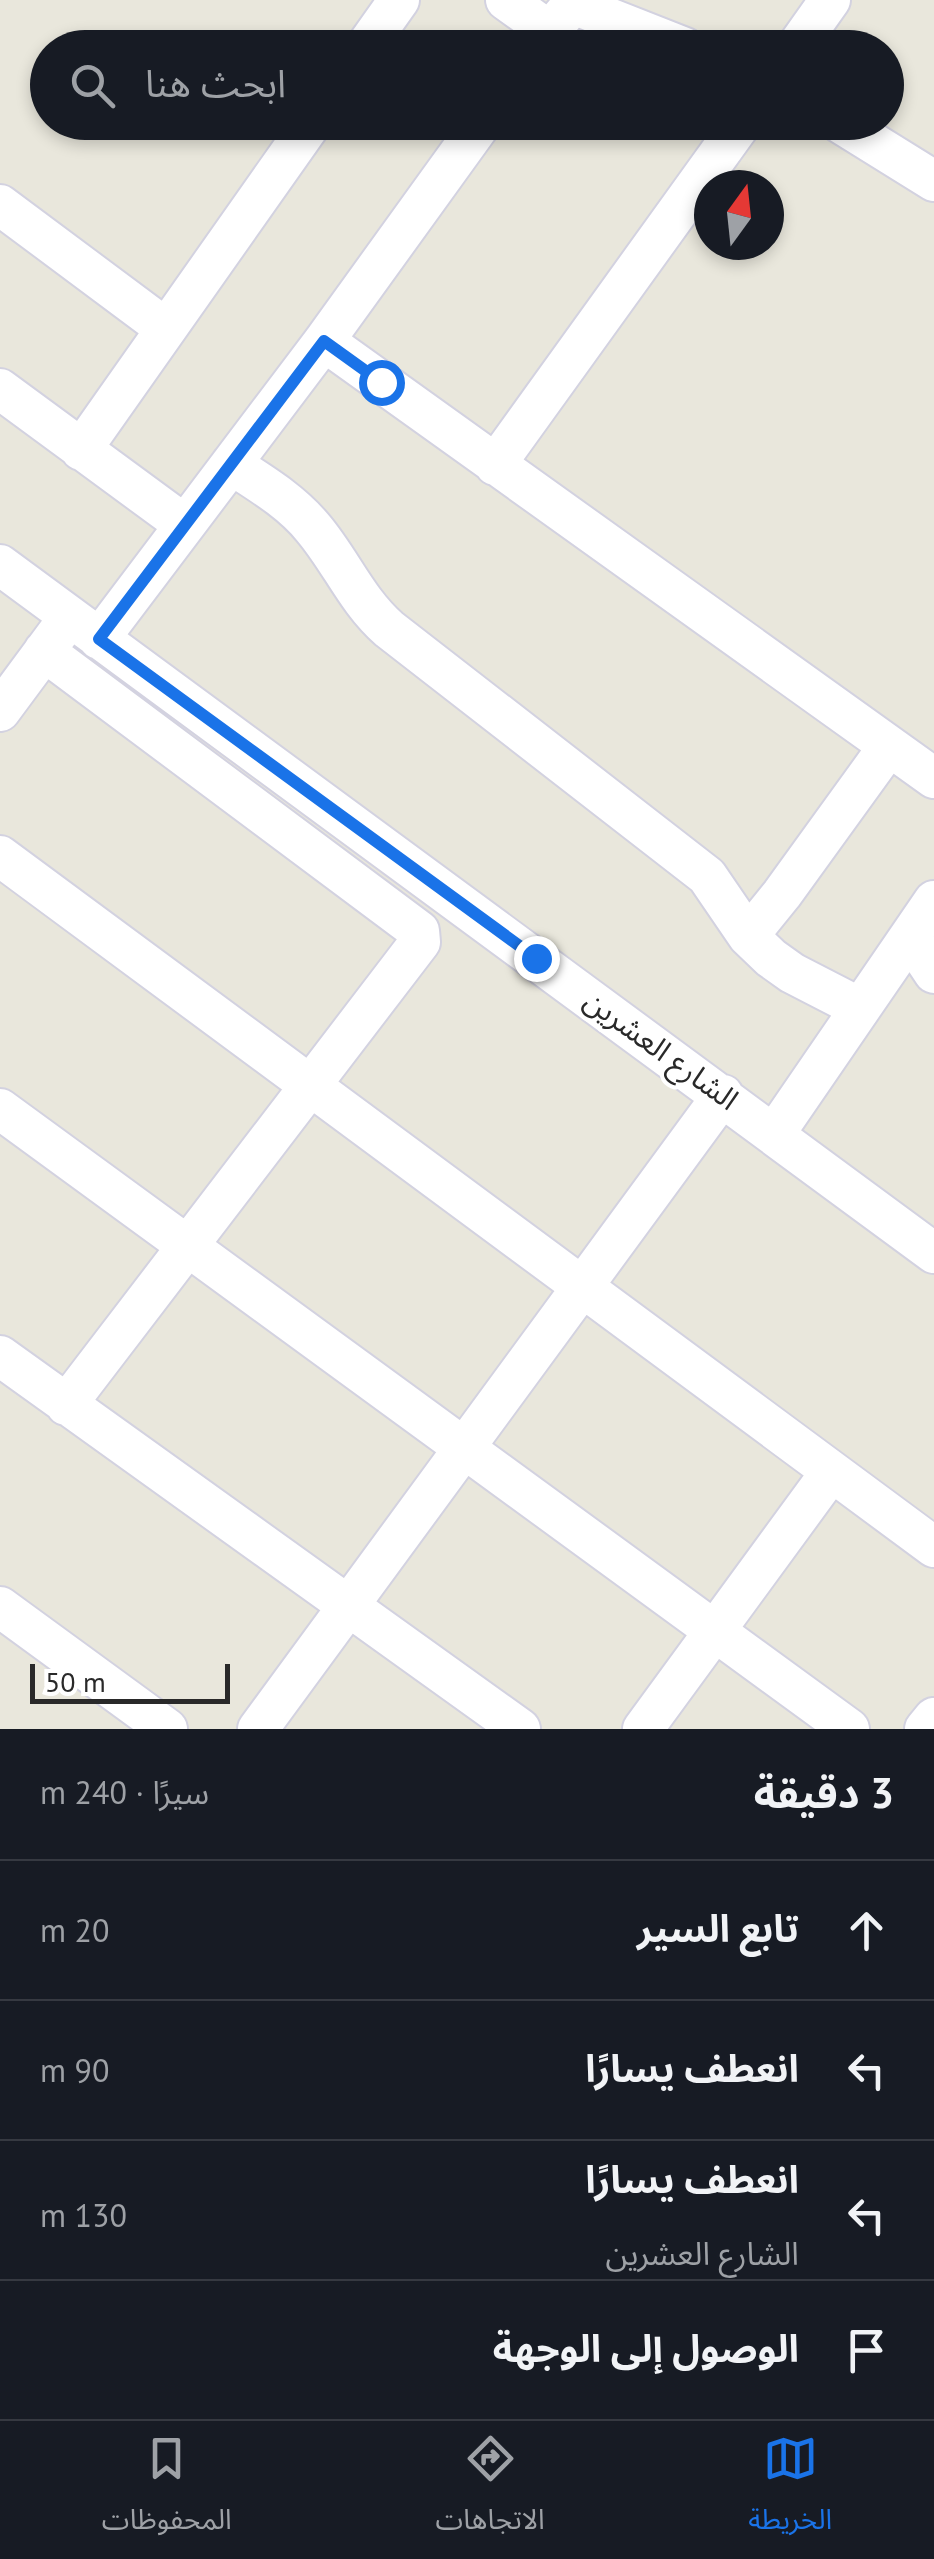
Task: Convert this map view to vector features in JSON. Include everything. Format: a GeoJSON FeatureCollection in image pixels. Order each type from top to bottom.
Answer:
{"type":"FeatureCollection","features":[{"type":"Feature","properties":{"kind":"street"},"geometry":{"type":"LineString","coordinates":[[378,30],[399,0]]}},
{"type":"Feature","properties":{"kind":"street"},"geometry":{"type":"LineString","coordinates":[[506,0],[559,20],[604,30]]}},
{"type":"Feature","properties":{"kind":"street"},"geometry":{"type":"LineString","coordinates":[[809,30],[830,0]]}},
{"type":"Feature","properties":{"kind":"street"},"geometry":{"type":"LineString","coordinates":[[82,450],[299,140]]}},
{"type":"Feature","properties":{"kind":"street"},"geometry":{"type":"LineString","coordinates":[[0,711],[44,651],[84,628],[185,525],[469,140]]}},
{"type":"Feature","properties":{"kind":"street"},"geometry":{"type":"LineString","coordinates":[[495,465],[729,140]]}},
{"type":"Feature","properties":{"kind":"street"},"geometry":{"type":"LineString","coordinates":[[867,140],[934,181]]}},
{"type":"Feature","properties":{"kind":"street"},"geometry":{"type":"LineString","coordinates":[[0,205],[166,328]]}},
{"type":"Feature","properties":{"kind":"street"},"geometry":{"type":"LineString","coordinates":[[324,341],[934,778]]}},
{"type":"Feature","properties":{"kind":"street"},"geometry":{"type":"LineString","coordinates":[[0,389],[185,525]]}},
{"type":"Feature","properties":{"kind":"street"},"geometry":{"type":"LineString","coordinates":[[231,464],[297,509],[316,530],[360,598],[389,629],[707,876],[748,936],[792,973],[860,1008]]}},
{"type":"Feature","properties":{"kind":"street","name":"الشارع العشرين"},"geometry":{"type":"LineString","coordinates":[[0,566],[934,1253]]}},
{"type":"Feature","properties":{"kind":"street"},"geometry":{"type":"LineString","coordinates":[[44,651],[419,931],[420,942],[66,1405]]}},
{"type":"Feature","properties":{"kind":"street"},"geometry":{"type":"LineString","coordinates":[[748,936],[890,746]]}},
{"type":"Feature","properties":{"kind":"street"},"geometry":{"type":"LineString","coordinates":[[0,856],[934,1547]]}},
{"type":"Feature","properties":{"kind":"street"},"geometry":{"type":"LineString","coordinates":[[775,1133],[934,901]]}},
{"type":"Feature","properties":{"kind":"street"},"geometry":{"type":"LineString","coordinates":[[910,936],[934,973]]}},
{"type":"Feature","properties":{"kind":"street"},"geometry":{"type":"LineString","coordinates":[[258,1729],[722,1095]]}},
{"type":"Feature","properties":{"kind":"street"},"geometry":{"type":"LineString","coordinates":[[0,1109],[849,1729]]}},
{"type":"Feature","properties":{"kind":"street"},"geometry":{"type":"LineString","coordinates":[[0,1356],[520,1729]]}},
{"type":"Feature","properties":{"kind":"street"},"geometry":{"type":"LineString","coordinates":[[643,1729],[830,1472]]}},
{"type":"Feature","properties":{"kind":"street"},"geometry":{"type":"LineString","coordinates":[[0,1606],[167,1729]]}},
{"type":"Feature","properties":{"kind":"street"},"geometry":{"type":"LineString","coordinates":[[925,1729],[934,1718]]}},
{"type":"Feature","properties":{"kind":"route"},"geometry":{"type":"LineString","coordinates":[[381,382],[324,341],[99,639],[536,958]]}}]}
